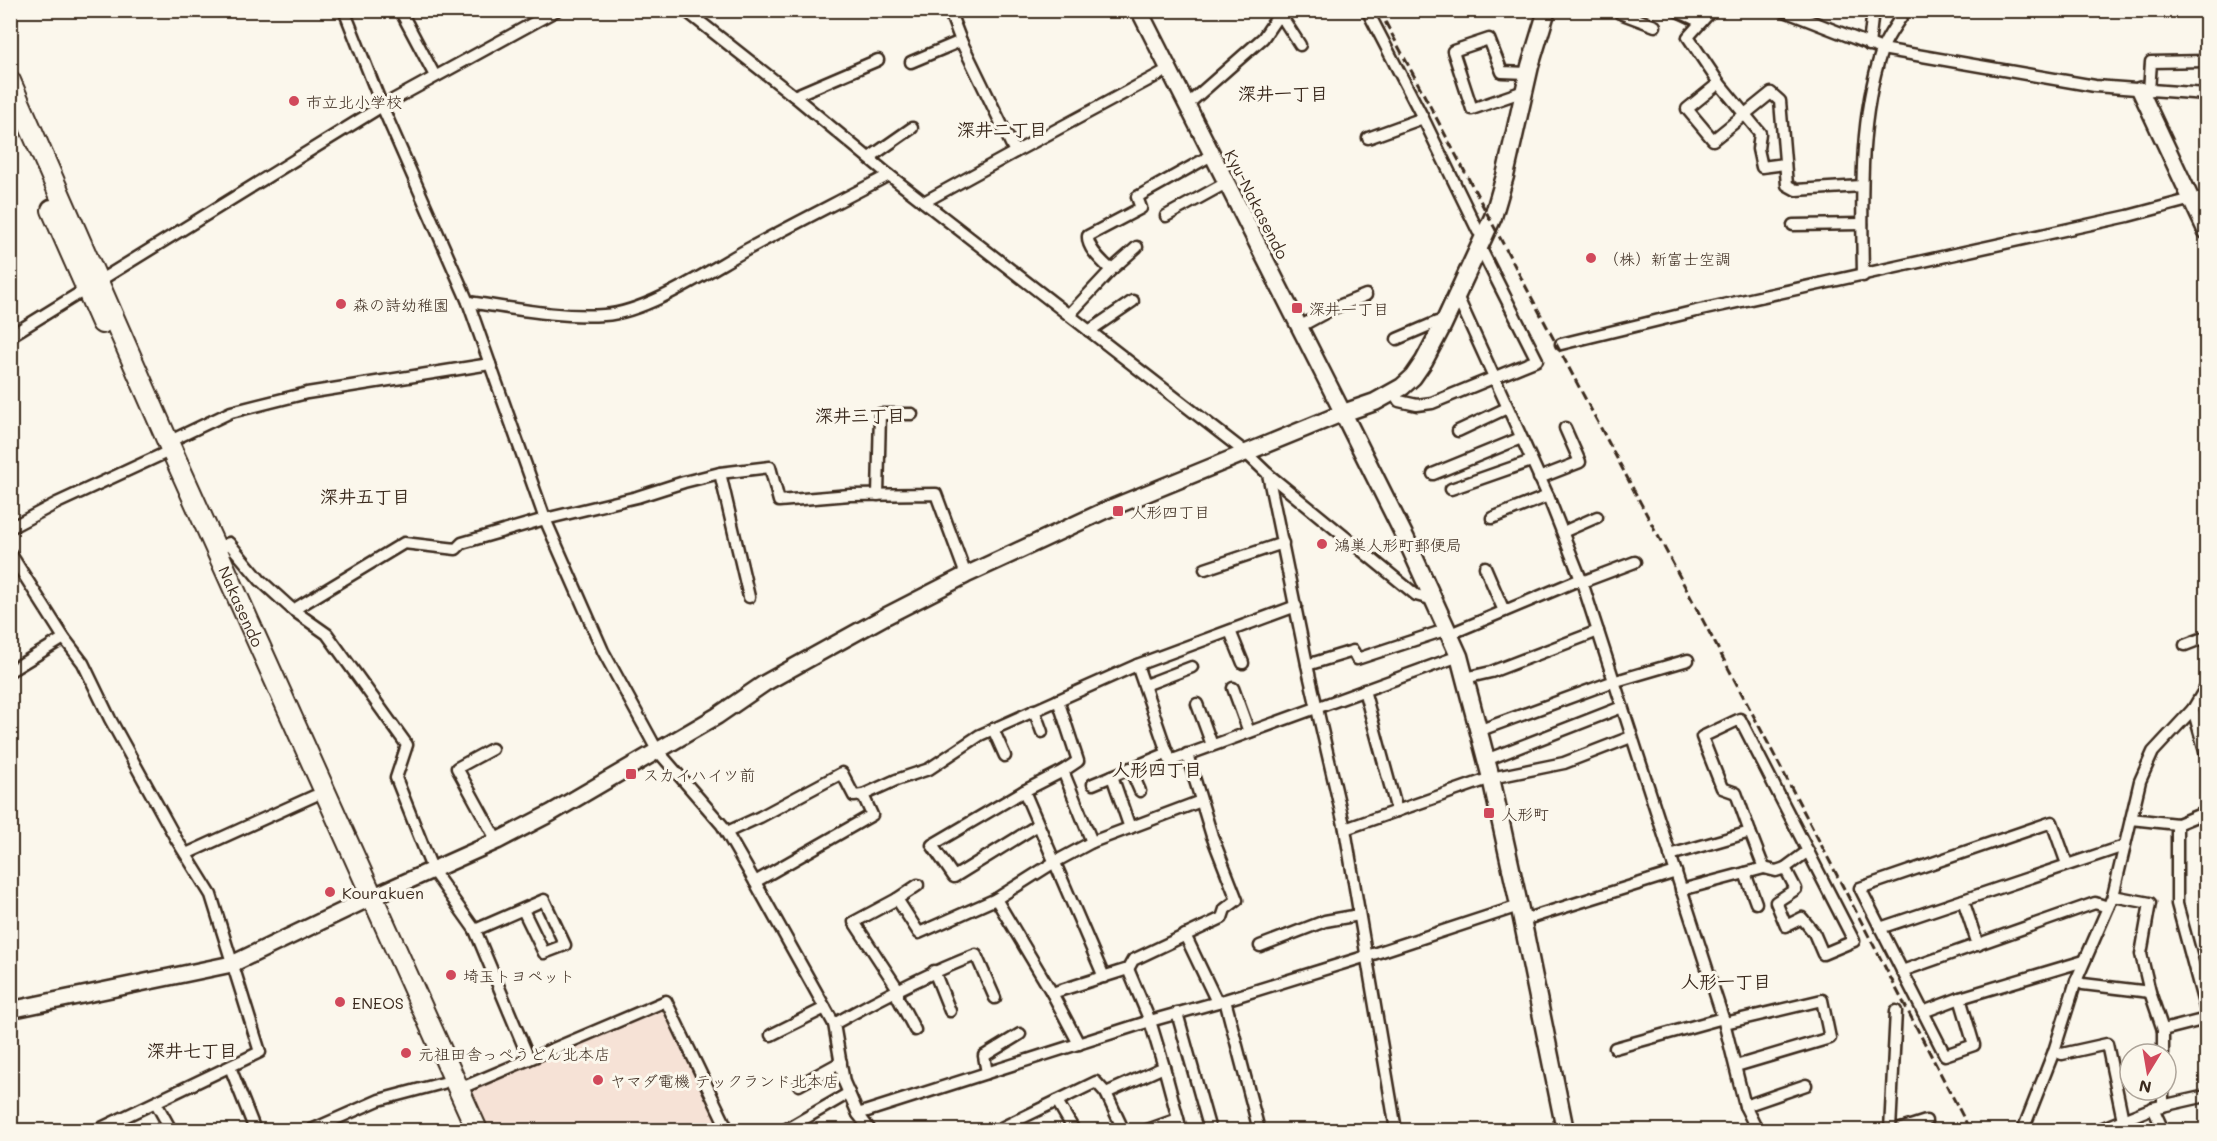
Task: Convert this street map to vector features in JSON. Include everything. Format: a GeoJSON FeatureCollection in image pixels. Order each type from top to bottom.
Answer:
{"type":"FeatureCollection","features":[{"type":"Feature","properties":{"kind":"highway","name":"Nakasendo"},"geometry":{"type":"LineString","coordinates":[[10,81],[92,284]]}},
{"type":"Feature","properties":{"kind":"highway","name":"Nakasendo"},"geometry":{"type":"LineString","coordinates":[[10,113],[92,284],[165,448],[314,796],[366,900]]}},
{"type":"Feature","properties":{"kind":"highway","name":"Nakasendo"},"geometry":{"type":"LineString","coordinates":[[165,448],[216,549],[366,900],[451,1086],[477,1131]]}},
{"type":"Feature","properties":{"kind":"highway","name":"Nakasendo"},"geometry":{"type":"LineString","coordinates":[[451,1086],[464,1131]]}},
{"type":"Feature","properties":{"kind":"main road"},"geometry":{"type":"LineString","coordinates":[[1547,10],[1528,73],[1505,176],[1493,217],[1443,324],[1413,377],[1394,393],[1343,413],[1459,656],[1491,778],[1565,1131]]}},
{"type":"Feature","properties":{"kind":"street"},"geometry":{"type":"LineString","coordinates":[[344,10],[382,106],[468,302],[545,519],[603,651],[657,750],[727,832],[834,1024],[844,1082],[858,1114],[870,1131]]}},
{"type":"Feature","properties":{"kind":"street"},"geometry":{"type":"LineString","coordinates":[[400,10],[435,76]]}},
{"type":"Feature","properties":{"kind":"street"},"geometry":{"type":"LineString","coordinates":[[10,336],[382,106],[557,10]]}},
{"type":"Feature","properties":{"kind":"street"},"geometry":{"type":"LineString","coordinates":[[685,10],[889,175],[1245,452],[1268,474],[1416,595],[1434,600]]}},
{"type":"Feature","properties":{"kind":"street"},"geometry":{"type":"LineString","coordinates":[[949,10],[961,41],[1015,152]]}},
{"type":"Feature","properties":{"kind":"street","name":"Kyu-Nakasendo"},"geometry":{"type":"LineString","coordinates":[[1139,10],[1343,413]]}},
{"type":"Feature","properties":{"kind":"street"},"geometry":{"type":"LineString","coordinates":[[1367,10],[1478,231],[1484,253],[1537,360],[1432,403],[1417,405],[1399,401],[1394,393]]}},
{"type":"Feature","properties":{"kind":"street"},"geometry":{"type":"LineString","coordinates":[[1621,10],[1620,13],[1654,26]]}},
{"type":"Feature","properties":{"kind":"street"},"geometry":{"type":"LineString","coordinates":[[1675,10],[1701,22]]}},
{"type":"Feature","properties":{"kind":"street"},"geometry":{"type":"LineString","coordinates":[[1712,10],[1688,37],[1719,83],[1760,133],[1758,148],[1762,167],[1785,164]]}},
{"type":"Feature","properties":{"kind":"street"},"geometry":{"type":"LineString","coordinates":[[1782,10],[1806,16],[1882,49],[1978,68],[2095,86],[2206,94]]}},
{"type":"Feature","properties":{"kind":"street"},"geometry":{"type":"LineString","coordinates":[[1869,45],[1873,10]]}},
{"type":"Feature","properties":{"kind":"street"},"geometry":{"type":"LineString","coordinates":[[1863,276],[1862,186],[1870,100],[1882,49],[1894,26],[1906,10]]}},
{"type":"Feature","properties":{"kind":"street"},"geometry":{"type":"LineString","coordinates":[[1186,105],[1263,38],[1281,12],[1300,45]]}},
{"type":"Feature","properties":{"kind":"street"},"geometry":{"type":"LineString","coordinates":[[1524,91],[1472,109],[1453,51],[1489,39],[1502,72],[1528,73]]}},
{"type":"Feature","properties":{"kind":"street"},"geometry":{"type":"LineString","coordinates":[[911,62],[961,41]]}},
{"type":"Feature","properties":{"kind":"street"},"geometry":{"type":"LineString","coordinates":[[794,96],[878,60]]}},
{"type":"Feature","properties":{"kind":"street"},"geometry":{"type":"LineString","coordinates":[[2206,61],[2151,62],[2144,91],[2200,199],[2206,231]]}},
{"type":"Feature","properties":{"kind":"street"},"geometry":{"type":"LineString","coordinates":[[924,202],[1169,69]]}},
{"type":"Feature","properties":{"kind":"street"},"geometry":{"type":"LineString","coordinates":[[1719,83],[1687,109],[1713,140],[1771,93],[1780,101],[1787,185],[1796,190],[1862,186]]}},
{"type":"Feature","properties":{"kind":"street"},"geometry":{"type":"LineString","coordinates":[[1368,138],[1423,118]]}},
{"type":"Feature","properties":{"kind":"street"},"geometry":{"type":"LineString","coordinates":[[869,158],[912,128]]}},
{"type":"Feature","properties":{"kind":"street"},"geometry":{"type":"LineString","coordinates":[[1111,270],[1088,242],[1088,236],[1141,208],[1137,197],[1212,155]]}},
{"type":"Feature","properties":{"kind":"street"},"geometry":{"type":"LineString","coordinates":[[468,302],[552,314],[605,315],[630,309],[654,300],[889,175]]}},
{"type":"Feature","properties":{"kind":"street"},"geometry":{"type":"LineString","coordinates":[[1166,216],[1226,183]]}},
{"type":"Feature","properties":{"kind":"street"},"geometry":{"type":"LineString","coordinates":[[1561,344],[1696,311],[1863,276],[2200,199]]}},
{"type":"Feature","properties":{"kind":"street"},"geometry":{"type":"LineString","coordinates":[[1793,225],[1862,224]]}},
{"type":"Feature","properties":{"kind":"street"},"geometry":{"type":"LineString","coordinates":[[1069,315],[1111,270],[1137,247]]}},
{"type":"Feature","properties":{"kind":"street"},"geometry":{"type":"LineString","coordinates":[[1299,327],[1336,307],[1366,295]]}},
{"type":"Feature","properties":{"kind":"street"},"geometry":{"type":"LineString","coordinates":[[1455,298],[1459,300],[1548,496],[1582,581],[1724,1020],[1745,1106],[1757,1131]]}},
{"type":"Feature","properties":{"kind":"street"},"geometry":{"type":"LineString","coordinates":[[1089,331],[1133,301]]}},
{"type":"Feature","properties":{"kind":"street"},"geometry":{"type":"LineString","coordinates":[[1397,339],[1437,322],[1443,324]]}},
{"type":"Feature","properties":{"kind":"street"},"geometry":{"type":"LineString","coordinates":[[10,528],[231,412],[297,396],[490,364]]}},
{"type":"Feature","properties":{"kind":"street"},"geometry":{"type":"LineString","coordinates":[[1458,431],[1507,408]]}},
{"type":"Feature","properties":{"kind":"street"},"geometry":{"type":"LineString","coordinates":[[10,1010],[232,964],[366,900],[497,842],[734,706],[765,683],[966,575],[1047,536],[1343,413]]}},
{"type":"Feature","properties":{"kind":"street"},"geometry":{"type":"LineString","coordinates":[[878,495],[880,414],[912,414]]}},
{"type":"Feature","properties":{"kind":"street"},"geometry":{"type":"LineString","coordinates":[[1539,478],[1580,462],[1565,428]]}},
{"type":"Feature","properties":{"kind":"street"},"geometry":{"type":"LineString","coordinates":[[1433,474],[1521,438]]}},
{"type":"Feature","properties":{"kind":"street"},"geometry":{"type":"LineString","coordinates":[[1451,489],[1531,461]]}},
{"type":"Feature","properties":{"kind":"street"},"geometry":{"type":"LineString","coordinates":[[293,610],[404,543],[456,549],[462,543],[545,519],[637,497],[684,482],[720,473],[770,467],[779,501],[936,494],[966,575]]}},
{"type":"Feature","properties":{"kind":"street"},"geometry":{"type":"LineString","coordinates":[[720,473],[749,597]]}},
{"type":"Feature","properties":{"kind":"street"},"geometry":{"type":"LineString","coordinates":[[1268,474],[1307,665],[1346,829],[1396,1131]]}},
{"type":"Feature","properties":{"kind":"street"},"geometry":{"type":"LineString","coordinates":[[1491,518],[1548,496]]}},
{"type":"Feature","properties":{"kind":"street"},"geometry":{"type":"LineString","coordinates":[[1563,532],[1597,517]]}},
{"type":"Feature","properties":{"kind":"street"},"geometry":{"type":"LineString","coordinates":[[216,549],[229,543],[260,580],[293,610],[327,634],[407,745],[396,778],[433,871],[475,930],[529,1059]]}},
{"type":"Feature","properties":{"kind":"street"},"geometry":{"type":"LineString","coordinates":[[1205,569],[1283,543]]}},
{"type":"Feature","properties":{"kind":"street"},"geometry":{"type":"LineString","coordinates":[[10,553],[64,638],[83,663],[110,719],[211,895],[260,1052],[97,1131]]}},
{"type":"Feature","properties":{"kind":"street"},"geometry":{"type":"LineString","coordinates":[[1307,665],[1353,651],[1357,659],[1449,631],[1635,562]]}},
{"type":"Feature","properties":{"kind":"street"},"geometry":{"type":"LineString","coordinates":[[1485,567],[1504,611]]}},
{"type":"Feature","properties":{"kind":"street"},"geometry":{"type":"LineString","coordinates":[[727,832],[842,773],[854,796],[863,795],[897,780],[929,770],[980,735],[1034,710],[1137,665],[1296,606]]}},
{"type":"Feature","properties":{"kind":"street"},"geometry":{"type":"LineString","coordinates":[[1230,631],[1243,663]]}},
{"type":"Feature","properties":{"kind":"street"},"geometry":{"type":"LineString","coordinates":[[1465,678],[1491,672],[1598,631]]}},
{"type":"Feature","properties":{"kind":"street"},"geometry":{"type":"LineString","coordinates":[[2184,645],[2206,636]]}},
{"type":"Feature","properties":{"kind":"street"},"geometry":{"type":"LineString","coordinates":[[10,671],[64,638]]}},
{"type":"Feature","properties":{"kind":"street"},"geometry":{"type":"LineString","coordinates":[[1137,665],[1170,761],[1459,656]]}},
{"type":"Feature","properties":{"kind":"street"},"geometry":{"type":"LineString","coordinates":[[1478,731],[1533,710],[1688,660]]}},
{"type":"Feature","properties":{"kind":"street"},"geometry":{"type":"LineString","coordinates":[[1145,685],[1192,668]]}},
{"type":"Feature","properties":{"kind":"street"},"geometry":{"type":"LineString","coordinates":[[2023,1131],[2054,1051],[2076,981],[2113,896],[2140,781],[2153,752],[2204,700],[2206,687]]}},
{"type":"Feature","properties":{"kind":"street"},"geometry":{"type":"LineString","coordinates":[[1233,688],[1249,732]]}},
{"type":"Feature","properties":{"kind":"street"},"geometry":{"type":"LineString","coordinates":[[1364,690],[1397,811]]}},
{"type":"Feature","properties":{"kind":"street"},"geometry":{"type":"LineString","coordinates":[[1038,825],[954,877],[932,845],[1078,761],[1058,700]]}},
{"type":"Feature","properties":{"kind":"street"},"geometry":{"type":"LineString","coordinates":[[1197,704],[1212,745]]}},
{"type":"Feature","properties":{"kind":"street"},"geometry":{"type":"LineString","coordinates":[[1486,760],[1622,707]]}},
{"type":"Feature","properties":{"kind":"street"},"geometry":{"type":"LineString","coordinates":[[2193,709],[2206,755]]}},
{"type":"Feature","properties":{"kind":"street"},"geometry":{"type":"LineString","coordinates":[[1034,710],[1042,732]]}},
{"type":"Feature","properties":{"kind":"street"},"geometry":{"type":"LineString","coordinates":[[1764,868],[1736,793],[1722,788],[1702,737],[1740,719],[1854,941],[1823,954],[1814,933],[1802,918],[1786,926],[1776,902],[1796,889],[1785,868]]}},
{"type":"Feature","properties":{"kind":"street"},"geometry":{"type":"LineString","coordinates":[[993,729],[1005,756]]}},
{"type":"Feature","properties":{"kind":"street"},"geometry":{"type":"LineString","coordinates":[[1346,829],[1491,778],[1564,764],[1631,736]]}},
{"type":"Feature","properties":{"kind":"street"},"geometry":{"type":"LineString","coordinates":[[492,749],[457,768],[497,842]]}},
{"type":"Feature","properties":{"kind":"street"},"geometry":{"type":"LineString","coordinates":[[1093,784],[1168,753]]}},
{"type":"Feature","properties":{"kind":"street"},"geometry":{"type":"LineString","coordinates":[[1052,993],[1128,969],[1133,960],[1222,918],[1225,909],[1237,900],[1212,836],[1187,754]]}},
{"type":"Feature","properties":{"kind":"street"},"geometry":{"type":"LineString","coordinates":[[1130,768],[1140,790]]}},
{"type":"Feature","properties":{"kind":"street"},"geometry":{"type":"LineString","coordinates":[[1063,771],[1092,842]]}},
{"type":"Feature","properties":{"kind":"street"},"geometry":{"type":"LineString","coordinates":[[1112,776],[1130,828]]}},
{"type":"Feature","properties":{"kind":"street"},"geometry":{"type":"LineString","coordinates":[[1024,791],[1104,977]]}},
{"type":"Feature","properties":{"kind":"street"},"geometry":{"type":"LineString","coordinates":[[755,882],[872,815],[863,795]]}},
{"type":"Feature","properties":{"kind":"street"},"geometry":{"type":"LineString","coordinates":[[186,854],[314,796]]}},
{"type":"Feature","properties":{"kind":"street"},"geometry":{"type":"LineString","coordinates":[[897,899],[919,933],[996,899],[1053,862],[1092,842],[1202,801]]}},
{"type":"Feature","properties":{"kind":"street"},"geometry":{"type":"LineString","coordinates":[[2131,819],[2177,824],[2206,812]]}},
{"type":"Feature","properties":{"kind":"street"},"geometry":{"type":"LineString","coordinates":[[1960,998],[1974,1045],[1945,1055],[1860,888],[2052,822],[2067,864]]}},
{"type":"Feature","properties":{"kind":"street"},"geometry":{"type":"LineString","coordinates":[[2177,824],[2177,904],[2206,1011]]}},
{"type":"Feature","properties":{"kind":"street"},"geometry":{"type":"LineString","coordinates":[[1670,855],[1750,832]]}},
{"type":"Feature","properties":{"kind":"street"},"geometry":{"type":"LineString","coordinates":[[1880,928],[2124,846]]}},
{"type":"Feature","properties":{"kind":"street"},"geometry":{"type":"LineString","coordinates":[[1681,890],[1764,868],[1776,871],[1785,868],[1808,851]]}},
{"type":"Feature","properties":{"kind":"street"},"geometry":{"type":"LineString","coordinates":[[858,1114],[1150,1021],[1367,956],[1676,872]]}},
{"type":"Feature","properties":{"kind":"street"},"geometry":{"type":"LineString","coordinates":[[1745,873],[1756,903]]}},
{"type":"Feature","properties":{"kind":"street"},"geometry":{"type":"LineString","coordinates":[[915,1030],[898,998],[898,989],[854,922],[918,885]]}},
{"type":"Feature","properties":{"kind":"street"},"geometry":{"type":"LineString","coordinates":[[2113,896],[2150,903],[2141,954],[2150,992],[2163,1030],[2163,1042]]}},
{"type":"Feature","properties":{"kind":"street"},"geometry":{"type":"LineString","coordinates":[[996,899],[1052,993],[1079,1044]]}},
{"type":"Feature","properties":{"kind":"street"},"geometry":{"type":"LineString","coordinates":[[475,930],[544,900],[565,945],[544,953],[523,910]]}},
{"type":"Feature","properties":{"kind":"street"},"geometry":{"type":"LineString","coordinates":[[1963,900],[1978,945]]}},
{"type":"Feature","properties":{"kind":"street"},"geometry":{"type":"LineString","coordinates":[[1902,971],[2095,903],[2108,907]]}},
{"type":"Feature","properties":{"kind":"street"},"geometry":{"type":"LineString","coordinates":[[1260,946],[1325,921],[1359,915]]}},
{"type":"Feature","properties":{"kind":"street"},"geometry":{"type":"LineString","coordinates":[[1185,935],[1221,1001],[1259,1131]]}},
{"type":"Feature","properties":{"kind":"street"},"geometry":{"type":"LineString","coordinates":[[834,1024],[934,971],[976,954],[995,998]]}},
{"type":"Feature","properties":{"kind":"street"},"geometry":{"type":"LineString","coordinates":[[1923,1012],[1960,998],[2084,961]]}},
{"type":"Feature","properties":{"kind":"street"},"geometry":{"type":"LineString","coordinates":[[1128,969],[1150,1021],[1181,1131]]}},
{"type":"Feature","properties":{"kind":"street"},"geometry":{"type":"LineString","coordinates":[[934,971],[950,1011]]}},
{"type":"Feature","properties":{"kind":"street"},"geometry":{"type":"LineString","coordinates":[[2076,981],[2150,992]]}},
{"type":"Feature","properties":{"kind":"street"},"geometry":{"type":"LineString","coordinates":[[1616,1048],[1724,1020],[1822,1000],[1830,1038],[1736,1066]]}},
{"type":"Feature","properties":{"kind":"street"},"geometry":{"type":"LineString","coordinates":[[311,1131],[379,1100],[451,1086],[529,1059],[666,1001],[728,1131]]}},
{"type":"Feature","properties":{"kind":"street"},"geometry":{"type":"LineString","coordinates":[[771,1035],[825,1008]]}},
{"type":"Feature","properties":{"kind":"street"},"geometry":{"type":"LineString","coordinates":[[1890,1131],[1896,1011]]}},
{"type":"Feature","properties":{"kind":"street"},"geometry":{"type":"LineString","coordinates":[[1177,1013],[1210,1131]]}},
{"type":"Feature","properties":{"kind":"street"},"geometry":{"type":"LineString","coordinates":[[2163,1030],[2206,1019]]}},
{"type":"Feature","properties":{"kind":"street"},"geometry":{"type":"LineString","coordinates":[[987,1072],[984,1056],[1020,1034]]}},
{"type":"Feature","properties":{"kind":"street"},"geometry":{"type":"LineString","coordinates":[[2054,1051],[2062,1054],[2107,1044],[2123,1120]]}},
{"type":"Feature","properties":{"kind":"street"},"geometry":{"type":"LineString","coordinates":[[798,1085],[841,1062]]}},
{"type":"Feature","properties":{"kind":"street"},"geometry":{"type":"LineString","coordinates":[[230,1067],[255,1131]]}},
{"type":"Feature","properties":{"kind":"street"},"geometry":{"type":"LineString","coordinates":[[1106,1093],[1164,1067]]}},
{"type":"Feature","properties":{"kind":"street"},"geometry":{"type":"LineString","coordinates":[[997,1131],[1096,1082],[1106,1093],[1121,1125],[1113,1131]]}},
{"type":"Feature","properties":{"kind":"street"},"geometry":{"type":"LineString","coordinates":[[1745,1106],[1806,1085]]}},
{"type":"Feature","properties":{"kind":"street"},"geometry":{"type":"LineString","coordinates":[[785,1131],[849,1093]]}},
{"type":"Feature","properties":{"kind":"street"},"geometry":{"type":"LineString","coordinates":[[2098,1130],[2158,1107],[2206,1096]]}},
{"type":"Feature","properties":{"kind":"street"},"geometry":{"type":"LineString","coordinates":[[1057,1101],[1074,1131]]}},
{"type":"Feature","properties":{"kind":"street"},"geometry":{"type":"LineString","coordinates":[[2159,1102],[2158,1107],[2163,1131]]}},
{"type":"Feature","properties":{"kind":"street"},"geometry":{"type":"LineString","coordinates":[[156,1103],[171,1131]]}},
{"type":"Feature","properties":{"kind":"street"},"geometry":{"type":"LineString","coordinates":[[1147,1131],[1178,1119]]}},
{"type":"Feature","properties":{"kind":"street"},"geometry":{"type":"LineString","coordinates":[[1898,1131],[1926,1121]]}},
{"type":"Feature","properties":{"kind":"street"},"geometry":{"type":"LineString","coordinates":[[10,1125],[14,1131]]}},
{"type":"Feature","properties":{"kind":"shaded area"},"geometry":{"type":"Polygon","coordinates":[[[666,1001],[722,1130],[477,1130],[459,1089],[666,1001]]]}},
{"type":"Feature","properties":{"kind":"railway"},"geometry":{"type":"LineString","coordinates":[[1379,10],[1768,743],[1970,1130]]}},
{"type":"Feature","properties":{"kind":"place","name":"市立北小学校"},"geometry":{"type":"Point","coordinates":[294,101]}},
{"type":"Feature","properties":{"kind":"place","name":"（株）新富士空調"},"geometry":{"type":"Point","coordinates":[1591,258]}},
{"type":"Feature","properties":{"kind":"place","name":"森の詩幼稚園"},"geometry":{"type":"Point","coordinates":[341,304]}},
{"type":"Feature","properties":{"kind":"place","name":"深井一丁目"},"geometry":{"type":"Point","coordinates":[1297,308]}},
{"type":"Feature","properties":{"kind":"place","name":"人形四丁目"},"geometry":{"type":"Point","coordinates":[1118,511]}},
{"type":"Feature","properties":{"kind":"place","name":"鴻巣人形町郵便局"},"geometry":{"type":"Point","coordinates":[1322,544]}},
{"type":"Feature","properties":{"kind":"place","name":"スカイハイツ前"},"geometry":{"type":"Point","coordinates":[631,774]}},
{"type":"Feature","properties":{"kind":"place","name":"人形町"},"geometry":{"type":"Point","coordinates":[1489,813]}},
{"type":"Feature","properties":{"kind":"place","name":"Kourakuen"},"geometry":{"type":"Point","coordinates":[330,892]}},
{"type":"Feature","properties":{"kind":"place","name":"埼玉トヨペット"},"geometry":{"type":"Point","coordinates":[451,975]}},
{"type":"Feature","properties":{"kind":"place","name":"ENEOS"},"geometry":{"type":"Point","coordinates":[340,1002]}},
{"type":"Feature","properties":{"kind":"place","name":"元祖田舎っぺうどん北本店"},"geometry":{"type":"Point","coordinates":[406,1053]}},
{"type":"Feature","properties":{"kind":"place","name":"ヤマダ電機 テックランド北本店"},"geometry":{"type":"Point","coordinates":[598,1080]}},
{"type":"Feature","properties":{"kind":"district","name":"深井一丁目"},"geometry":{"type":"Point","coordinates":[1283,93]}},
{"type":"Feature","properties":{"kind":"district","name":"深井二丁目"},"geometry":{"type":"Point","coordinates":[1002,129]}},
{"type":"Feature","properties":{"kind":"district","name":"深井三丁目"},"geometry":{"type":"Point","coordinates":[860,415]}},
{"type":"Feature","properties":{"kind":"district","name":"深井五丁目"},"geometry":{"type":"Point","coordinates":[365,496]}},
{"type":"Feature","properties":{"kind":"district","name":"人形四丁目"},"geometry":{"type":"Point","coordinates":[1157,769]}},
{"type":"Feature","properties":{"kind":"district","name":"人形一丁目"},"geometry":{"type":"Point","coordinates":[1726,981]}},
{"type":"Feature","properties":{"kind":"district","name":"深井七丁目"},"geometry":{"type":"Point","coordinates":[192,1050]}}]}
